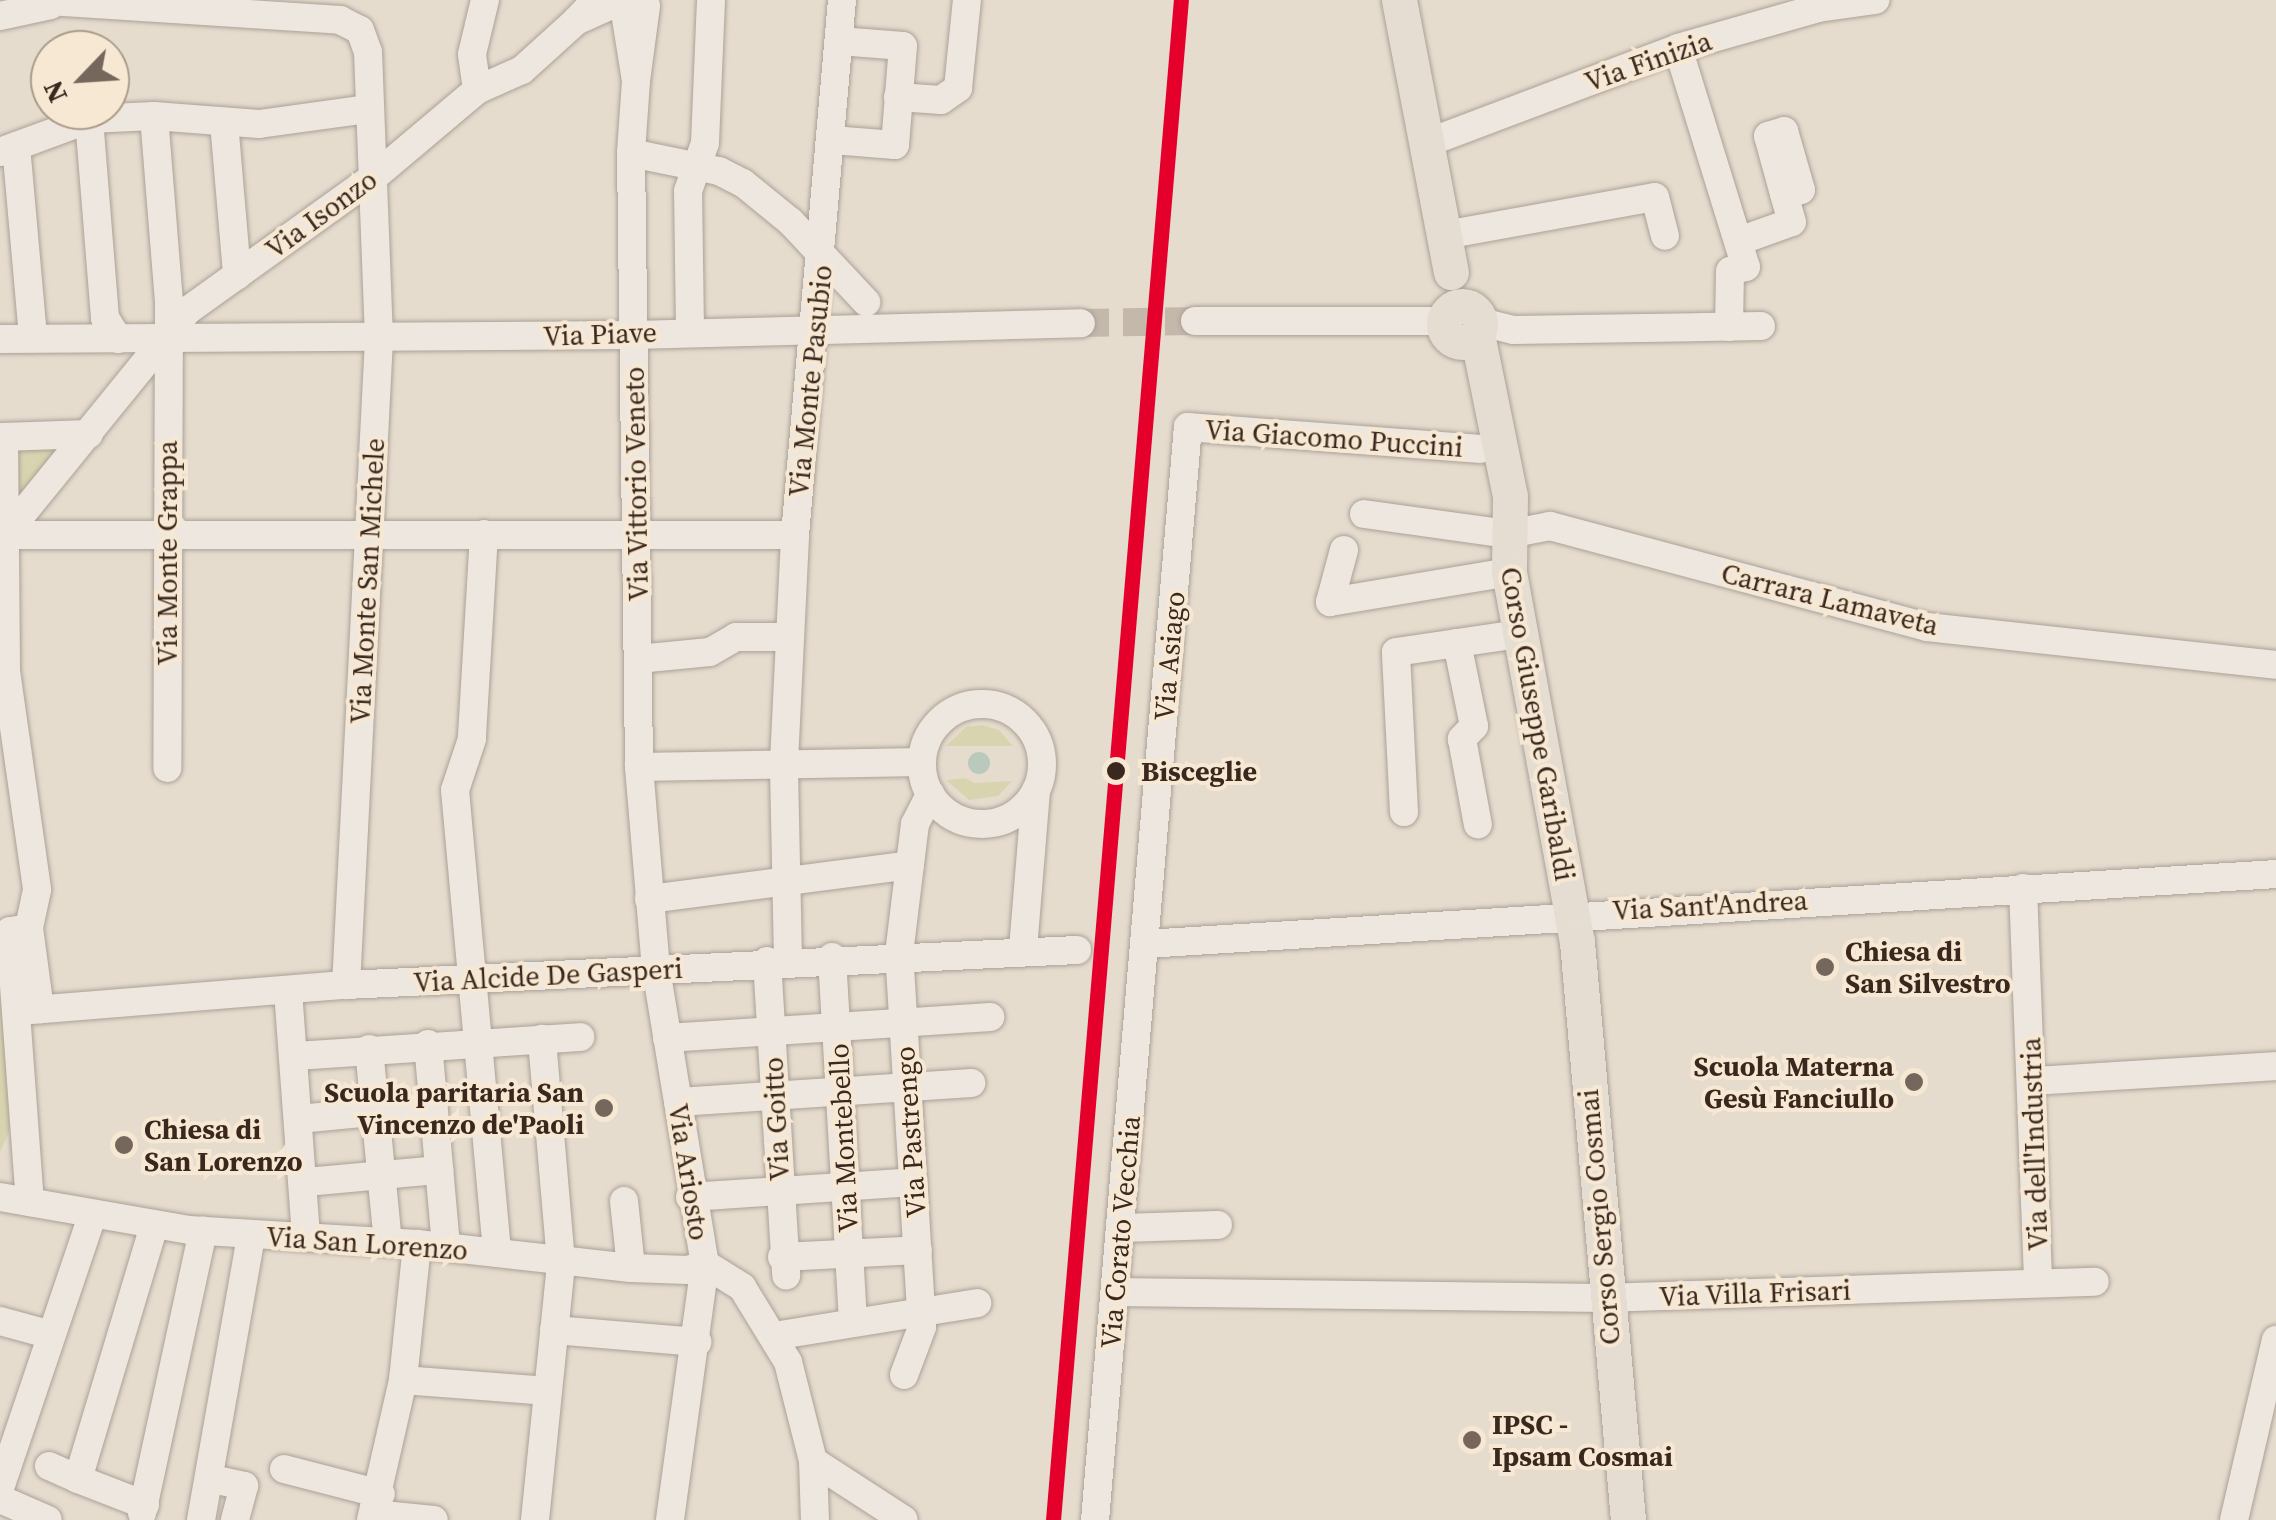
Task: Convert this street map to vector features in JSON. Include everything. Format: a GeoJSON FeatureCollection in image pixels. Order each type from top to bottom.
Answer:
{"type":"FeatureCollection","features":[{"type":"Feature","properties":{"kind":"main road","name":"Corso Giuseppe Garibaldi"},"geometry":{"type":"LineString","coordinates":[[1400,0],[1450,272],[1510,496],[1509,572],[1572,914]]}},
{"type":"Feature","properties":{"kind":"main road","name":"Corso Giuseppe Garibaldi"},"geometry":{"type":"LineString","coordinates":[[1462,323],[1489,498],[1509,534]]}},
{"type":"Feature","properties":{"kind":"main road","name":"Corso Sergio Cosmai"},"geometry":{"type":"LineString","coordinates":[[1572,914],[1604,1298],[1628,1520]]}},
{"type":"Feature","properties":{"kind":"street"},"geometry":{"type":"LineString","coordinates":[[477,90],[472,54],[485,0]]}},
{"type":"Feature","properties":{"kind":"street","name":"Via Isonzo"},"geometry":{"type":"LineString","coordinates":[[3,535],[187,312],[375,176],[477,90],[522,70],[596,0]]}},
{"type":"Feature","properties":{"kind":"street"},"geometry":{"type":"LineString","coordinates":[[690,330],[688,191],[705,143],[711,0]]}},
{"type":"Feature","properties":{"kind":"street","name":"Via Monte Pasubio"},"geometry":{"type":"LineString","coordinates":[[787,882],[784,762],[795,534],[823,259],[842,0]]}},
{"type":"Feature","properties":{"kind":"street"},"geometry":{"type":"LineString","coordinates":[[898,96],[941,100],[958,88],[967,0]]}},
{"type":"Feature","properties":{"kind":"street","name":"Via Finizia"},"geometry":{"type":"LineString","coordinates":[[1426,143],[1678,48],[1818,8],[1875,0]]}},
{"type":"Feature","properties":{"kind":"street","name":"Via Monte San Michele"},"geometry":{"type":"LineString","coordinates":[[0,16],[46,2],[340,20],[360,30],[368,52],[367,109],[375,176],[379,339],[346,985]]}},
{"type":"Feature","properties":{"kind":"street","name":"Via Isonzo"},"geometry":{"type":"LineString","coordinates":[[576,21],[631,2]]}},
{"type":"Feature","properties":{"kind":"street","name":"Via Vittorio Veneto"},"geometry":{"type":"LineString","coordinates":[[631,2],[636,81],[631,153],[639,767],[648,899]]}},
{"type":"Feature","properties":{"kind":"street"},"geometry":{"type":"LineString","coordinates":[[832,140],[894,145],[903,46],[839,40]]}},
{"type":"Feature","properties":{"kind":"street"},"geometry":{"type":"LineString","coordinates":[[1678,48],[1746,267],[1730,270],[1729,327]]}},
{"type":"Feature","properties":{"kind":"street"},"geometry":{"type":"LineString","coordinates":[[130,117],[259,124],[367,109]]}},
{"type":"Feature","properties":{"kind":"street","name":"Via Monte Grappa"},"geometry":{"type":"LineString","coordinates":[[154,116],[167,338],[167,768]]}},
{"type":"Feature","properties":{"kind":"street"},"geometry":{"type":"LineString","coordinates":[[224,122],[237,275]]}},
{"type":"Feature","properties":{"kind":"street"},"geometry":{"type":"LineString","coordinates":[[33,338],[8,149],[58,130]]}},
{"type":"Feature","properties":{"kind":"street"},"geometry":{"type":"LineString","coordinates":[[90,130],[112,328]]}},
{"type":"Feature","properties":{"kind":"street"},"geometry":{"type":"LineString","coordinates":[[631,153],[743,182],[791,222],[866,302]]}},
{"type":"Feature","properties":{"kind":"street"},"geometry":{"type":"LineString","coordinates":[[1739,242],[1792,222],[1784,194]]}},
{"type":"Feature","properties":{"kind":"street"},"geometry":{"type":"LineString","coordinates":[[1445,235],[1655,196],[1665,236]]}},
{"type":"Feature","properties":{"kind":"street"},"geometry":{"type":"LineString","coordinates":[[1195,321],[1462,323],[1513,330],[1761,326]]}},
{"type":"Feature","properties":{"kind":"street","name":"Via Piave"},"geometry":{"type":"LineString","coordinates":[[0,340],[112,328],[167,338],[379,339],[1081,323]]}},
{"type":"Feature","properties":{"kind":"street","name":"Via Giacomo Puccini"},"geometry":{"type":"LineString","coordinates":[[1188,427],[1480,449]]}},
{"type":"Feature","properties":{"kind":"street","name":"Via Asiago"},"geometry":{"type":"LineString","coordinates":[[1145,944],[1188,427]]}},
{"type":"Feature","properties":{"kind":"street"},"geometry":{"type":"LineString","coordinates":[[30,1202],[30,1010],[13,929],[37,890],[3,673],[2,438],[89,434]]}},
{"type":"Feature","properties":{"kind":"street","name":"Carrara Lamaveta"},"geometry":{"type":"LineString","coordinates":[[1364,514],[1509,534],[1550,526],[1927,627],[2276,665]]}},
{"type":"Feature","properties":{"kind":"street"},"geometry":{"type":"LineString","coordinates":[[484,534],[472,739],[458,769],[456,807],[498,1254]]}},
{"type":"Feature","properties":{"kind":"street"},"geometry":{"type":"LineString","coordinates":[[3,535],[795,534]]}},
{"type":"Feature","properties":{"kind":"street"},"geometry":{"type":"LineString","coordinates":[[1344,550],[1330,602],[1509,572]]}},
{"type":"Feature","properties":{"kind":"street"},"geometry":{"type":"LineString","coordinates":[[1404,812],[1396,652],[1520,634]]}},
{"type":"Feature","properties":{"kind":"street"},"geometry":{"type":"LineString","coordinates":[[638,659],[710,652],[736,637],[790,637]]}},
{"type":"Feature","properties":{"kind":"street"},"geometry":{"type":"LineString","coordinates":[[1457,643],[1474,726],[1462,739],[1478,825]]}},
{"type":"Feature","properties":{"kind":"street"},"geometry":{"type":"LineString","coordinates":[[1023,949],[1036,791],[1043,770],[1033,731],[999,706],[977,704],[938,722],[922,762],[930,794],[958,819],[994,823],[1026,806],[1036,791]]}},
{"type":"Feature","properties":{"kind":"street"},"geometry":{"type":"LineString","coordinates":[[639,767],[922,762]]}},
{"type":"Feature","properties":{"kind":"street","name":"Via Pastrengo"},"geometry":{"type":"LineString","coordinates":[[904,1375],[922,1328],[898,954],[915,824],[930,794]]}},
{"type":"Feature","properties":{"kind":"street"},"geometry":{"type":"LineString","coordinates":[[648,899],[910,865]]}},
{"type":"Feature","properties":{"kind":"street","name":"Via Sant'Andrea"},"geometry":{"type":"LineString","coordinates":[[1145,944],[1572,914],[2276,874]]}},
{"type":"Feature","properties":{"kind":"street","name":"Via Goitto"},"geometry":{"type":"LineString","coordinates":[[787,882],[771,1032],[784,1266],[849,1254]]}},
{"type":"Feature","properties":{"kind":"street","name":"Via dell'Industria"},"geometry":{"type":"LineString","coordinates":[[2023,888],[2038,1280]]}},
{"type":"Feature","properties":{"kind":"street","name":"Via Ariosto"},"geometry":{"type":"LineString","coordinates":[[648,899],[690,1198],[705,1264],[742,1287],[788,1362],[813,1461],[815,1520]]}},
{"type":"Feature","properties":{"kind":"street","name":"Via Corato Vecchia"},"geometry":{"type":"LineString","coordinates":[[1094,1520],[1145,944]]}},
{"type":"Feature","properties":{"kind":"street","name":"Via Alcide De Gasperi"},"geometry":{"type":"LineString","coordinates":[[30,1010],[346,985],[472,981],[832,957],[1077,950]]}},
{"type":"Feature","properties":{"kind":"street","name":"Via Montebello"},"geometry":{"type":"LineString","coordinates":[[832,957],[853,1319]]}},
{"type":"Feature","properties":{"kind":"street"},"geometry":{"type":"LineString","coordinates":[[288,991],[306,1182],[306,1237]]}},
{"type":"Feature","properties":{"kind":"street"},"geometry":{"type":"LineString","coordinates":[[667,1038],[990,1017]]}},
{"type":"Feature","properties":{"kind":"street"},"geometry":{"type":"LineString","coordinates":[[295,1056],[428,1044],[580,1037]]}},
{"type":"Feature","properties":{"kind":"street"},"geometry":{"type":"LineString","coordinates":[[535,1520],[561,1262],[542,1039]]}},
{"type":"Feature","properties":{"kind":"street"},"geometry":{"type":"LineString","coordinates":[[428,1044],[446,1247]]}},
{"type":"Feature","properties":{"kind":"street"},"geometry":{"type":"LineString","coordinates":[[369,1049],[388,1242]]}},
{"type":"Feature","properties":{"kind":"street"},"geometry":{"type":"LineString","coordinates":[[2033,1081],[2276,1066]]}},
{"type":"Feature","properties":{"kind":"street"},"geometry":{"type":"LineString","coordinates":[[678,1102],[842,1094],[970,1082]]}},
{"type":"Feature","properties":{"kind":"street"},"geometry":{"type":"LineString","coordinates":[[299,1119],[434,1106]]}},
{"type":"Feature","properties":{"kind":"street"},"geometry":{"type":"LineString","coordinates":[[306,1182],[439,1170]]}},
{"type":"Feature","properties":{"kind":"street"},"geometry":{"type":"LineString","coordinates":[[690,1198],[913,1182]]}},
{"type":"Feature","properties":{"kind":"street","name":"Via San Lorenzo"},"geometry":{"type":"LineString","coordinates":[[0,1197],[154,1224],[252,1235],[417,1244],[631,1268],[688,1270],[705,1264]]}},
{"type":"Feature","properties":{"kind":"street"},"geometry":{"type":"LineString","coordinates":[[624,1201],[631,1268]]}},
{"type":"Feature","properties":{"kind":"street"},"geometry":{"type":"LineString","coordinates":[[0,1488],[93,1214]]}},
{"type":"Feature","properties":{"kind":"street"},"geometry":{"type":"LineString","coordinates":[[78,1479],[154,1224]]}},
{"type":"Feature","properties":{"kind":"street"},"geometry":{"type":"LineString","coordinates":[[1120,1228],[1218,1225]]}},
{"type":"Feature","properties":{"kind":"street"},"geometry":{"type":"LineString","coordinates":[[49,1466],[143,1509],[203,1230]]}},
{"type":"Feature","properties":{"kind":"street"},"geometry":{"type":"LineString","coordinates":[[201,1520],[212,1478],[252,1235]]}},
{"type":"Feature","properties":{"kind":"street"},"geometry":{"type":"LineString","coordinates":[[375,1509],[403,1380],[417,1244]]}},
{"type":"Feature","properties":{"kind":"street"},"geometry":{"type":"LineString","coordinates":[[849,1254],[918,1250]]}},
{"type":"Feature","properties":{"kind":"street"},"geometry":{"type":"LineString","coordinates":[[670,1520],[698,1342],[705,1264]]}},
{"type":"Feature","properties":{"kind":"street","name":"Via Villa Frisari"},"geometry":{"type":"LineString","coordinates":[[1115,1292],[1604,1298],[2038,1280],[2095,1282]]}},
{"type":"Feature","properties":{"kind":"street"},"geometry":{"type":"LineString","coordinates":[[774,1336],[853,1319],[978,1303]]}},
{"type":"Feature","properties":{"kind":"street"},"geometry":{"type":"LineString","coordinates":[[0,1321],[44,1333]]}},
{"type":"Feature","properties":{"kind":"street"},"geometry":{"type":"LineString","coordinates":[[554,1330],[698,1342]]}},
{"type":"Feature","properties":{"kind":"street"},"geometry":{"type":"LineString","coordinates":[[2234,1520],[2276,1340]]}},
{"type":"Feature","properties":{"kind":"street"},"geometry":{"type":"LineString","coordinates":[[403,1380],[548,1391]]}},
{"type":"Feature","properties":{"kind":"street"},"geometry":{"type":"LineString","coordinates":[[813,1461],[904,1520]]}},
{"type":"Feature","properties":{"kind":"street"},"geometry":{"type":"LineString","coordinates":[[284,1469],[375,1509],[434,1520]]}},
{"type":"Feature","properties":{"kind":"street"},"geometry":{"type":"LineString","coordinates":[[212,1478],[244,1486],[235,1520]]}},
{"type":"Feature","properties":{"kind":"street"},"geometry":{"type":"LineString","coordinates":[[0,1499],[48,1520]]}},
{"type":"Feature","properties":{"kind":"shaded area"},"geometry":{"type":"Polygon","coordinates":[[[12,449],[65,450],[16,514],[12,449]]]}},
{"type":"Feature","properties":{"kind":"shaded area"},"geometry":{"type":"Polygon","coordinates":[[[982,725],[999,730],[1013,746],[946,746],[966,727],[982,725]]]}},
{"type":"Feature","properties":{"kind":"shaded area"},"geometry":{"type":"Polygon","coordinates":[[[979,752],[987,755],[987,771],[979,774],[971,771],[968,763],[971,755],[979,752]]]}},
{"type":"Feature","properties":{"kind":"shaded area"},"geometry":{"type":"Polygon","coordinates":[[[965,778],[974,783],[1012,781],[998,796],[969,800],[946,780],[965,778]]]}},
{"type":"Feature","properties":{"kind":"shaded area"},"geometry":{"type":"Polygon","coordinates":[[[0,977],[10,1130],[0,1152],[0,977]]]}},
{"type":"Feature","properties":{"kind":"tunnel"},"geometry":{"type":"LineString","coordinates":[[1081,323],[1195,321]]}},
{"type":"Feature","properties":{"kind":"transit line"},"geometry":{"type":"LineString","coordinates":[[1053,1520],[1181,0]]}},
{"type":"Feature","properties":{"kind":"place","name":"Bisceglie"},"geometry":{"type":"Point","coordinates":[1116,771]}},
{"type":"Feature","properties":{"kind":"place","name":"Chiesa di San Silvestro"},"geometry":{"type":"Point","coordinates":[1825,967]}},
{"type":"Feature","properties":{"kind":"place","name":"Scuola Materna Gesù Fanciullo"},"geometry":{"type":"Point","coordinates":[1914,1082]}},
{"type":"Feature","properties":{"kind":"place","name":"Scuola paritaria San Vincenzo de'Paoli"},"geometry":{"type":"Point","coordinates":[604,1108]}},
{"type":"Feature","properties":{"kind":"place","name":"Chiesa di San Lorenzo"},"geometry":{"type":"Point","coordinates":[124,1145]}},
{"type":"Feature","properties":{"kind":"place","name":"IPSC - Ipsam Cosmai"},"geometry":{"type":"Point","coordinates":[1472,1440]}}]}
